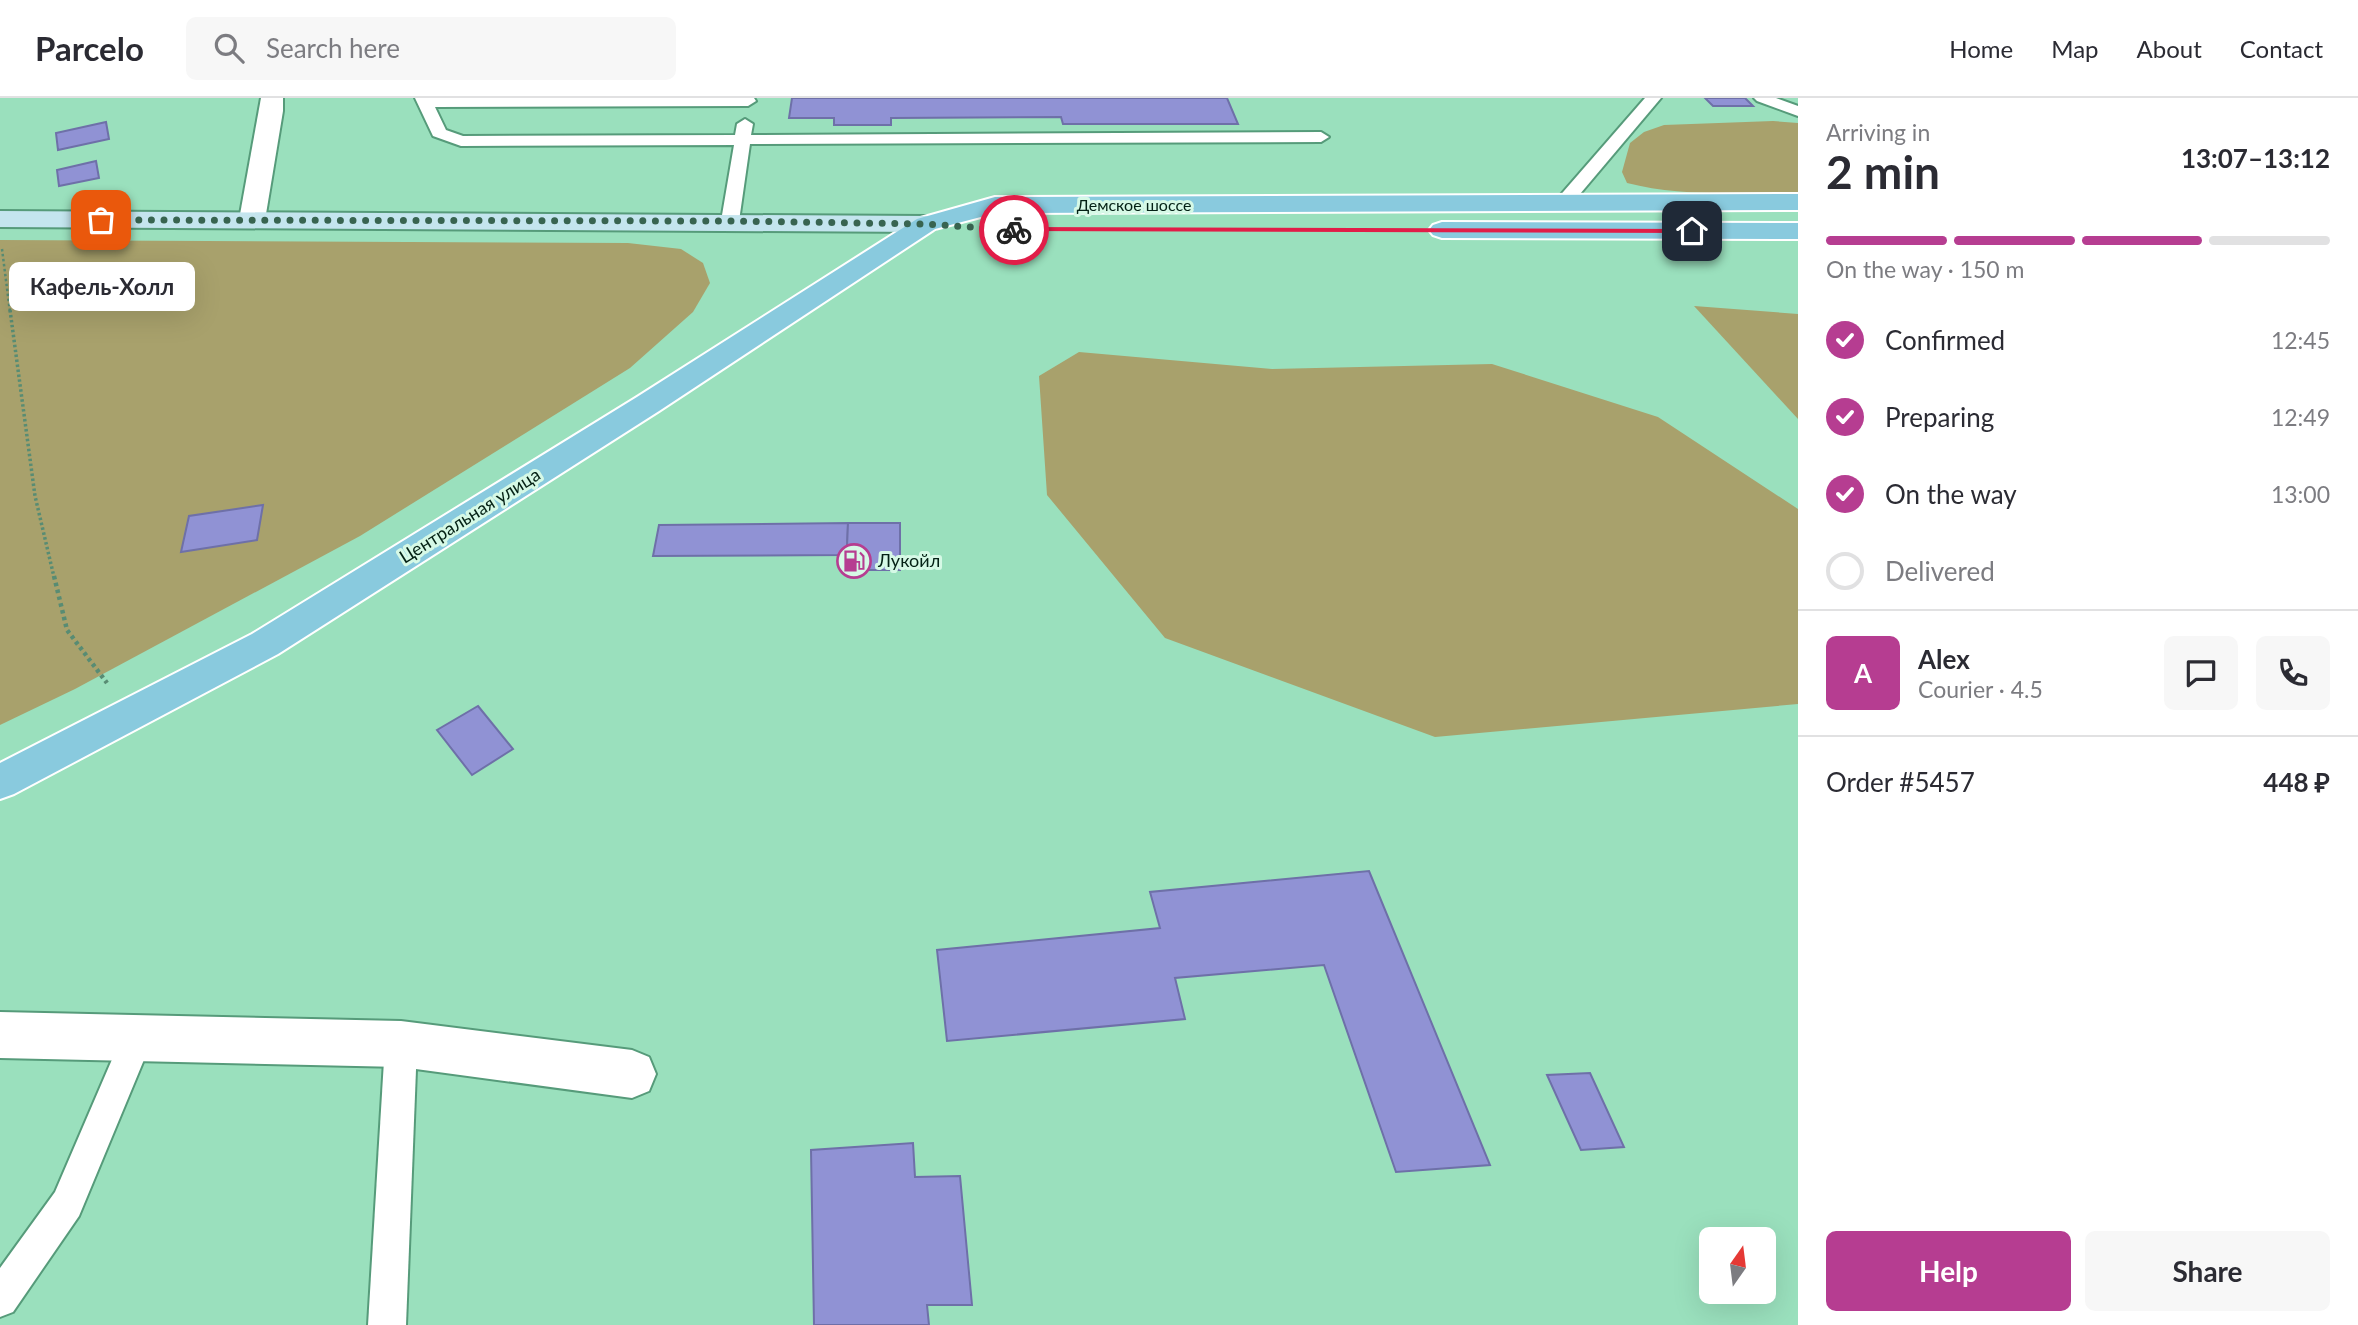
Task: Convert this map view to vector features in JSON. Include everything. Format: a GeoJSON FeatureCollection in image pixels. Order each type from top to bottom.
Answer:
{"type":"FeatureCollection","features":[{"type":"Feature","properties":{"kind":"main road","name":"Демское шоссе"},"geometry":{"type":"LineString","coordinates":[[926,224],[995,205],[1798,202]]}},
{"type":"Feature","properties":{"kind":"main road"},"geometry":{"type":"LineString","coordinates":[[1,232],[252,220],[730,221],[926,224],[994,230]]}},
{"type":"Feature","properties":{"kind":"main road","name":"Центральная улица"},"geometry":{"type":"LineString","coordinates":[[0,782],[265,644],[648,404],[926,224]]}},
{"type":"Feature","properties":{"kind":"main road"},"geometry":{"type":"LineString","coordinates":[[1422,230],[1798,232]]}},
{"type":"Feature","properties":{"kind":"street"},"geometry":{"type":"LineString","coordinates":[[252,220],[272,111],[272,98]]}},
{"type":"Feature","properties":{"kind":"street"},"geometry":{"type":"LineString","coordinates":[[0,1035],[401,1044],[632,1074]]}},
{"type":"Feature","properties":{"kind":"lane"},"geometry":{"type":"LineString","coordinates":[[1563,203],[1653,98]]}},
{"type":"Feature","properties":{"kind":"lane"},"geometry":{"type":"LineString","coordinates":[[1762,98],[1798,111]]}},
{"type":"Feature","properties":{"kind":"lane"},"geometry":{"type":"LineString","coordinates":[[730,221],[743,139],[749,99],[424,100],[439,133],[446,138],[461,141],[743,139],[1321,137]]}},
{"type":"Feature","properties":{"kind":"lane"},"geometry":{"type":"LineString","coordinates":[[0,1299],[67,1204],[137,1038]]}},
{"type":"Feature","properties":{"kind":"lane"},"geometry":{"type":"LineString","coordinates":[[387,1325],[401,1044]]}},
{"type":"Feature","properties":{"kind":"path"},"geometry":{"type":"LineString","coordinates":[[1,232],[35,496],[67,630],[130,713]]}},
{"type":"Feature","properties":{"kind":"shaded area"},"geometry":{"type":"Polygon","coordinates":[[[1773,121],[1798,123],[1798,192],[1712,193],[1669,190],[1627,183],[1622,172],[1630,143],[1644,132],[1664,125],[1773,121]]]}},
{"type":"Feature","properties":{"kind":"shaded area"},"geometry":{"type":"Polygon","coordinates":[[[0,240],[628,243],[681,249],[703,263],[710,283],[693,312],[630,368],[360,536],[75,689],[0,725],[0,240]]]}},
{"type":"Feature","properties":{"kind":"shaded area"},"geometry":{"type":"Polygon","coordinates":[[[1694,306],[1798,314],[1798,419],[1694,306]]]}},
{"type":"Feature","properties":{"kind":"shaded area"},"geometry":{"type":"Polygon","coordinates":[[[1079,352],[1272,369],[1492,364],[1658,417],[1798,509],[1798,704],[1435,737],[1165,638],[1047,495],[1039,376],[1079,352]]]}},
{"type":"Feature","properties":{"kind":"building"},"geometry":{"type":"Polygon","coordinates":[[[792,98],[1227,98],[1238,124],[1063,124],[1061,117],[891,118],[891,125],[834,125],[834,118],[789,118],[792,98]]]}},
{"type":"Feature","properties":{"kind":"building"},"geometry":{"type":"Polygon","coordinates":[[[1705,98],[1745,98],[1753,106],[1713,106],[1705,98]]]}},
{"type":"Feature","properties":{"kind":"building"},"geometry":{"type":"Polygon","coordinates":[[[106,122],[109,139],[58,150],[56,133],[106,122]]]}},
{"type":"Feature","properties":{"kind":"building"},"geometry":{"type":"Polygon","coordinates":[[[96,161],[99,178],[59,186],[57,170],[96,161]]]}},
{"type":"Feature","properties":{"kind":"building"},"geometry":{"type":"Polygon","coordinates":[[[263,505],[257,540],[181,552],[189,516],[263,505]]]}},
{"type":"Feature","properties":{"kind":"building"},"geometry":{"type":"Polygon","coordinates":[[[848,523],[847,555],[653,556],[659,525],[848,523]]]}},
{"type":"Feature","properties":{"kind":"building"},"geometry":{"type":"Polygon","coordinates":[[[848,523],[900,523],[900,570],[846,570],[848,523]]]}},
{"type":"Feature","properties":{"kind":"building"},"geometry":{"type":"Polygon","coordinates":[[[478,706],[513,749],[472,775],[437,730],[478,706]]]}},
{"type":"Feature","properties":{"kind":"building"},"geometry":{"type":"Polygon","coordinates":[[[1369,871],[1490,1165],[1396,1172],[1324,965],[1175,978],[1185,1019],[947,1041],[937,950],[1160,928],[1150,892],[1369,871]]]}},
{"type":"Feature","properties":{"kind":"building"},"geometry":{"type":"Polygon","coordinates":[[[1590,1073],[1624,1147],[1581,1150],[1547,1075],[1590,1073]]]}},
{"type":"Feature","properties":{"kind":"building"},"geometry":{"type":"Polygon","coordinates":[[[913,1143],[915,1177],[960,1176],[972,1305],[927,1305],[929,1325],[814,1325],[811,1150],[913,1143]]]}},
{"type":"Feature","properties":{"kind":"way so far"},"geometry":{"type":"LineString","coordinates":[[101,220],[730,221],[926,224],[1014,230]]}},
{"type":"Feature","properties":{"kind":"place","name":"Кафель-Холл"},"geometry":{"type":"Point","coordinates":[101,220]}},
{"type":"Feature","properties":{"kind":"place","name":"Лукойл"},"geometry":{"type":"Point","coordinates":[854,561]}},
{"type":"Feature","properties":{"kind":"route"},"geometry":{"type":"LineString","coordinates":[[1014,230],[1692,231]]}}]}
